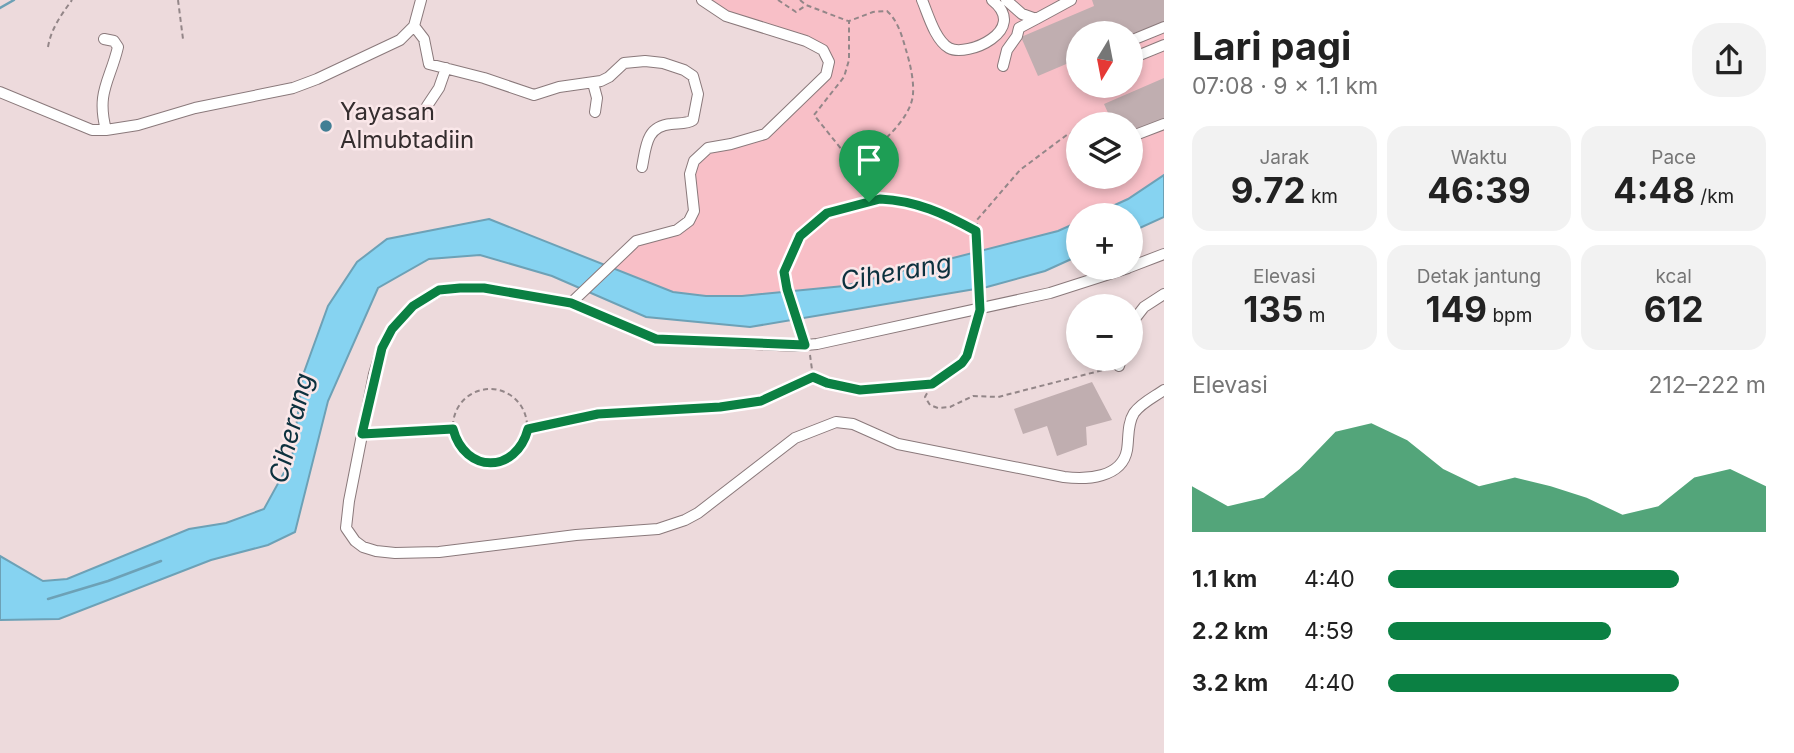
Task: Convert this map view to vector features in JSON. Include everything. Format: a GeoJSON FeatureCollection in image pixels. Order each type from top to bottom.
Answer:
{"type":"FeatureCollection","features":[{"type":"Feature","properties":{"kind":"street"},"geometry":{"type":"LineString","coordinates":[[0,92],[92,130],[138,125],[195,108],[305,83],[344,68],[406,35],[414,26],[421,0]]}},
{"type":"Feature","properties":{"kind":"street"},"geometry":{"type":"LineString","coordinates":[[571,303],[636,241],[677,230],[689,221],[694,211],[690,174],[694,161],[708,148],[765,134],[826,75],[829,62],[823,50],[806,41],[726,16],[702,0]]}},
{"type":"Feature","properties":{"kind":"street"},"geometry":{"type":"LineString","coordinates":[[922,0],[939,37],[946,46],[955,50],[971,48],[1002,30],[1002,12],[992,0]]}},
{"type":"Feature","properties":{"kind":"street"},"geometry":{"type":"LineString","coordinates":[[1006,0],[1022,14],[1036,19]]}},
{"type":"Feature","properties":{"kind":"street"},"geometry":{"type":"LineString","coordinates":[[1003,66],[1009,45],[1017,36],[1019,28],[1071,0]]}},
{"type":"Feature","properties":{"kind":"street"},"geometry":{"type":"LineString","coordinates":[[414,26],[424,39],[428,63],[484,78],[528,95],[542,94],[559,87],[593,83],[609,77],[624,63],[633,61],[674,66],[693,76],[698,93],[694,120],[663,125],[654,130],[646,142],[642,167]]}},
{"type":"Feature","properties":{"kind":"street"},"geometry":{"type":"LineString","coordinates":[[1143,36],[1164,27]]}},
{"type":"Feature","properties":{"kind":"street"},"geometry":{"type":"LineString","coordinates":[[104,39],[114,41],[118,47],[103,94],[101,112],[106,130]]}},
{"type":"Feature","properties":{"kind":"street"},"geometry":{"type":"LineString","coordinates":[[1143,54],[1164,45]]}},
{"type":"Feature","properties":{"kind":"street"},"geometry":{"type":"LineString","coordinates":[[427,106],[439,88],[446,68]]}},
{"type":"Feature","properties":{"kind":"street"},"geometry":{"type":"LineString","coordinates":[[593,83],[597,98],[595,112]]}},
{"type":"Feature","properties":{"kind":"street"},"geometry":{"type":"LineString","coordinates":[[1143,132],[1164,124]]}},
{"type":"Feature","properties":{"kind":"street"},"geometry":{"type":"LineString","coordinates":[[1143,262],[1164,254]]}},
{"type":"Feature","properties":{"kind":"street"},"geometry":{"type":"LineString","coordinates":[[1090,280],[1050,293],[980,310],[804,341],[656,339],[571,303],[504,290],[439,290],[413,306],[392,329],[382,348],[362,434],[346,528],[363,547],[395,554],[439,552],[658,529],[698,513],[795,438],[835,422],[853,424],[898,444],[1064,477],[1098,477],[1119,466],[1125,458],[1133,414],[1164,390]]}},
{"type":"Feature","properties":{"kind":"street"},"geometry":{"type":"LineString","coordinates":[[1143,308],[1164,294]]}},
{"type":"Feature","properties":{"kind":"path"},"geometry":{"type":"LineString","coordinates":[[48,47],[54,29],[72,0]]}},
{"type":"Feature","properties":{"kind":"path"},"geometry":{"type":"LineString","coordinates":[[178,0],[183,39]]}},
{"type":"Feature","properties":{"kind":"path"},"geometry":{"type":"LineString","coordinates":[[778,0],[796,12],[806,5]]}},
{"type":"Feature","properties":{"kind":"path"},"geometry":{"type":"LineString","coordinates":[[800,0],[806,5],[849,21],[873,12],[887,11],[894,18],[910,64],[913,95],[905,117],[876,148],[855,165]]}},
{"type":"Feature","properties":{"kind":"path"},"geometry":{"type":"LineString","coordinates":[[849,21],[849,60],[844,77],[814,115],[855,165],[869,202]]}},
{"type":"Feature","properties":{"kind":"path"},"geometry":{"type":"LineString","coordinates":[[1066,136],[1020,170],[977,220],[976,256],[980,310],[967,356],[962,363],[932,384],[925,397],[930,405],[938,408],[950,407],[973,396],[998,397],[1089,371]]}},
{"type":"Feature","properties":{"kind":"path"},"geometry":{"type":"LineString","coordinates":[[813,377],[811,358],[787,289],[784,272],[800,236],[827,213],[880,199],[906,200],[950,217],[976,231]]}},
{"type":"Feature","properties":{"kind":"path"},"geometry":{"type":"LineString","coordinates":[[528,429],[598,414],[720,407],[761,401],[813,377],[860,390],[932,384]]}},
{"type":"Feature","properties":{"kind":"path"},"geometry":{"type":"LineString","coordinates":[[490,389],[502,391],[522,405],[528,429],[525,441],[518,451],[496,463],[484,463],[463,451],[456,441],[454,416],[467,396],[490,389]]}},
{"type":"Feature","properties":{"kind":"path"},"geometry":{"type":"LineString","coordinates":[[362,434],[453,429]]}},
{"type":"Feature","properties":{"kind":"shaded area"},"geometry":{"type":"Polygon","coordinates":[[[702,0],[1164,0],[1164,175],[1143,189],[1134,195],[1119,203],[1066,203],[1066,227],[1058,231],[954,262],[843,286],[743,296],[706,296],[673,292],[609,266],[636,241],[689,221],[690,174],[708,148],[765,134],[826,75],[823,50],[726,16],[702,0]]]}},
{"type":"Feature","properties":{"kind":"water"},"geometry":{"type":"Polygon","coordinates":[[[1164,175],[1164,217],[1143,227],[1143,203],[1119,203],[1164,175]]]}},
{"type":"Feature","properties":{"kind":"water"},"geometry":{"type":"Polygon","coordinates":[[[489,219],[673,292],[706,296],[742,296],[844,286],[1066,227],[1066,261],[1045,271],[987,287],[750,327],[646,317],[552,276],[480,255],[429,259],[378,288],[328,401],[295,532],[268,545],[211,560],[59,619],[0,620],[0,556],[43,581],[67,579],[189,529],[226,523],[264,509],[292,458],[303,375],[328,306],[357,262],[387,239],[489,219]]]}},
{"type":"Feature","properties":{"kind":"building"},"geometry":{"type":"Polygon","coordinates":[[[1092,0],[1164,0],[1164,22],[1143,31],[1143,21],[1066,21],[1066,64],[1038,76],[1021,37],[1094,6],[1092,0]]]}},
{"type":"Feature","properties":{"kind":"building"},"geometry":{"type":"Polygon","coordinates":[[[1164,78],[1164,119],[1143,126],[1143,112],[1108,112],[1104,104],[1118,98],[1143,98],[1143,87],[1164,78]]]}},
{"type":"Feature","properties":{"kind":"building"},"geometry":{"type":"Polygon","coordinates":[[[1092,382],[1112,420],[1086,427],[1087,445],[1057,456],[1047,426],[1023,434],[1014,409],[1092,382]]]}},
{"type":"Feature","properties":{"kind":"waterway"},"geometry":{"type":"LineString","coordinates":[[0,8],[14,0]]}},
{"type":"Feature","properties":{"kind":"waterway","name":"Ciherang"},"geometry":{"type":"LineString","coordinates":[[48,599],[161,561]]}},
{"type":"Feature","properties":{"kind":"place","name":"Yayasan Almubtadiin"},"geometry":{"type":"Point","coordinates":[326,126]}},
{"type":"Feature","properties":{"kind":"route"},"geometry":{"type":"LineString","coordinates":[[880,199],[906,200],[950,217],[976,231],[980,310],[967,356],[962,363],[932,384],[860,390],[813,377],[761,401],[720,407],[598,414],[528,429],[525,441],[518,451],[496,463],[484,463],[463,451],[456,441],[453,429],[362,434],[374,374],[382,348],[392,329],[413,306],[439,290],[484,288],[571,303],[656,339],[805,345],[784,272],[791,254],[800,236],[827,213],[869,202],[880,199]]}}]}
